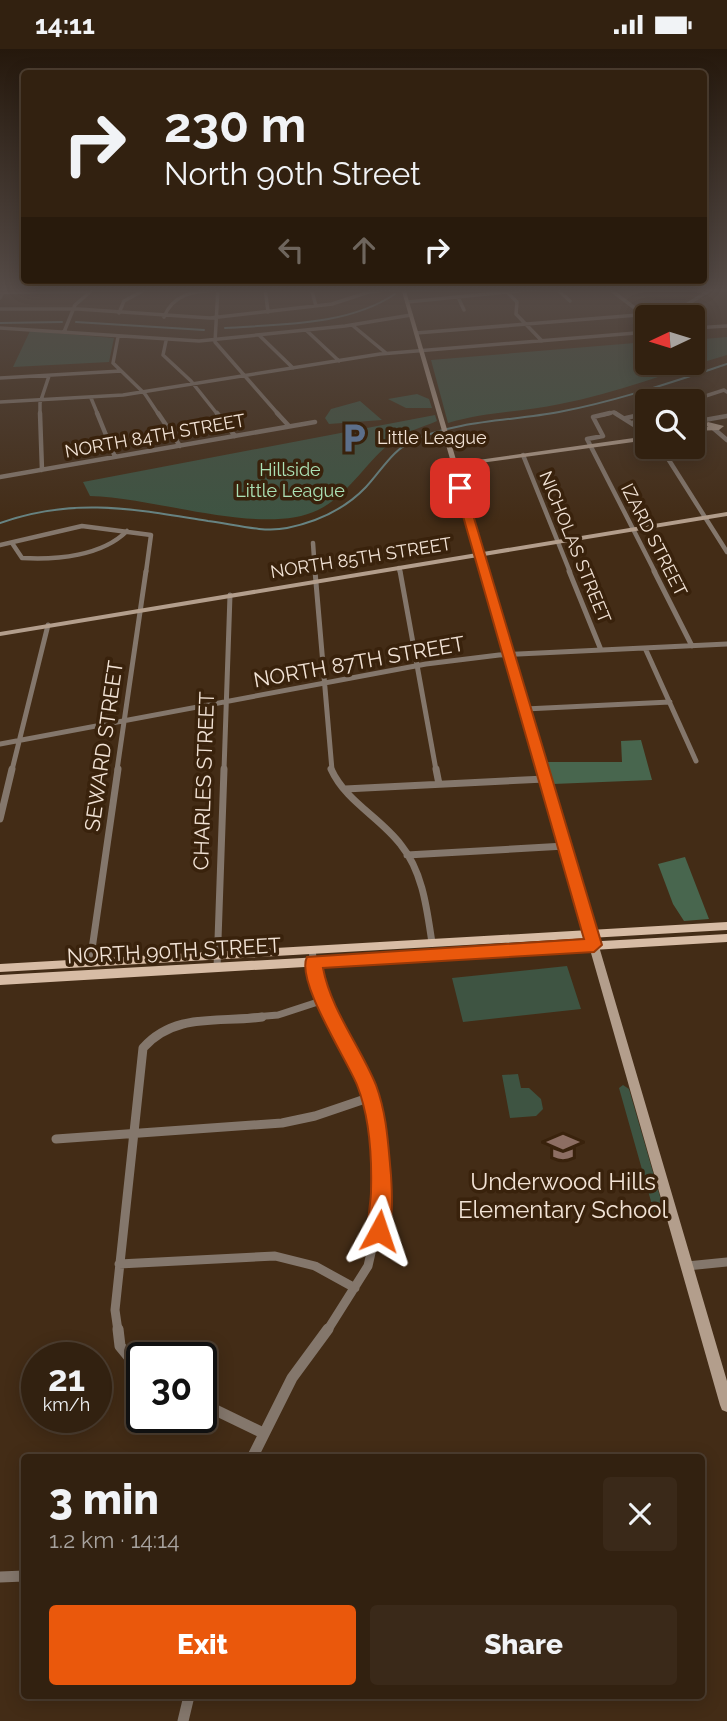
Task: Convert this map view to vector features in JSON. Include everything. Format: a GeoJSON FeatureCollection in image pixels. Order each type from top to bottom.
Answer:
{"type":"FeatureCollection","features":[{"type":"Feature","properties":{"kind":"main road","name":"NORTH 90TH STREET"},"geometry":{"type":"LineString","coordinates":[[0,968],[217,955],[313,956],[592,939],[727,926]]}},
{"type":"Feature","properties":{"kind":"main road","name":"NORTH 90TH STREET"},"geometry":{"type":"LineString","coordinates":[[0,980],[217,968],[432,943],[727,938]]}},
{"type":"Feature","properties":{"kind":"street"},"geometry":{"type":"LineString","coordinates":[[118,366],[142,392],[180,446]]}},
{"type":"Feature","properties":{"kind":"street"},"geometry":{"type":"LineString","coordinates":[[175,366],[194,384],[235,436]]}},
{"type":"Feature","properties":{"kind":"street"},"geometry":{"type":"LineString","coordinates":[[236,366],[289,426]]}},
{"type":"Feature","properties":{"kind":"street"},"geometry":{"type":"LineString","coordinates":[[0,402],[91,398],[306,366]]}},
{"type":"Feature","properties":{"kind":"street"},"geometry":{"type":"LineString","coordinates":[[425,366],[727,1405]]}},
{"type":"Feature","properties":{"kind":"street"},"geometry":{"type":"LineString","coordinates":[[0,378],[121,371]]}},
{"type":"Feature","properties":{"kind":"street"},"geometry":{"type":"LineString","coordinates":[[42,470],[40,401],[48,376]]}},
{"type":"Feature","properties":{"kind":"street"},"geometry":{"type":"LineString","coordinates":[[705,396],[727,391]]}},
{"type":"Feature","properties":{"kind":"street"},"geometry":{"type":"LineString","coordinates":[[91,398],[115,457]]}},
{"type":"Feature","properties":{"kind":"street"},"geometry":{"type":"LineString","coordinates":[[590,446],[587,439],[603,436],[593,417],[614,412],[635,425]]}},
{"type":"Feature","properties":{"kind":"street"},"geometry":{"type":"LineString","coordinates":[[626,418],[635,416]]}},
{"type":"Feature","properties":{"kind":"street"},"geometry":{"type":"LineString","coordinates":[[725,438],[716,425],[727,416]]}},
{"type":"Feature","properties":{"kind":"street","name":"NORTH 84TH STREET"},"geometry":{"type":"LineString","coordinates":[[0,477],[315,422]]}},
{"type":"Feature","properties":{"kind":"street"},"geometry":{"type":"LineString","coordinates":[[454,465],[635,439]]}},
{"type":"Feature","properties":{"kind":"street","name":"IZARD STREET"},"geometry":{"type":"LineString","coordinates":[[590,446],[692,646]]}},
{"type":"Feature","properties":{"kind":"street","name":"NICHOLAS STREET"},"geometry":{"type":"LineString","coordinates":[[523,455],[601,650]]}},
{"type":"Feature","properties":{"kind":"street"},"geometry":{"type":"LineString","coordinates":[[668,459],[727,552]]}},
{"type":"Feature","properties":{"kind":"street","name":"NORTH 85TH STREET"},"geometry":{"type":"LineString","coordinates":[[0,633],[727,514]]}},
{"type":"Feature","properties":{"kind":"street"},"geometry":{"type":"LineString","coordinates":[[0,545],[77,526],[127,531]]}},
{"type":"Feature","properties":{"kind":"street"},"geometry":{"type":"LineString","coordinates":[[12,543],[22,558],[38,559],[104,549],[127,531]]}},
{"type":"Feature","properties":{"kind":"street","name":"SEWARD STREET"},"geometry":{"type":"LineString","coordinates":[[90,963],[151,535],[127,531]]}},
{"type":"Feature","properties":{"kind":"street"},"geometry":{"type":"LineString","coordinates":[[313,543],[331,768],[345,789],[398,841],[407,855],[427,910],[432,943]]}},
{"type":"Feature","properties":{"kind":"street"},"geometry":{"type":"LineString","coordinates":[[400,568],[439,784]]}},
{"type":"Feature","properties":{"kind":"street","name":"CHARLES STREET"},"geometry":{"type":"LineString","coordinates":[[217,968],[230,595]]}},
{"type":"Feature","properties":{"kind":"street"},"geometry":{"type":"LineString","coordinates":[[0,819],[48,625]]}},
{"type":"Feature","properties":{"kind":"street","name":"NORTH 87TH STREET"},"geometry":{"type":"LineString","coordinates":[[0,744],[418,666],[509,654],[727,645]]}},
{"type":"Feature","properties":{"kind":"street"},"geometry":{"type":"LineString","coordinates":[[645,648],[696,761]]}},
{"type":"Feature","properties":{"kind":"street"},"geometry":{"type":"LineString","coordinates":[[525,709],[670,702]]}},
{"type":"Feature","properties":{"kind":"street"},"geometry":{"type":"LineString","coordinates":[[345,789],[545,779]]}},
{"type":"Feature","properties":{"kind":"street"},"geometry":{"type":"LineString","coordinates":[[407,855],[565,846]]}},
{"type":"Feature","properties":{"kind":"street"},"geometry":{"type":"LineString","coordinates":[[254,1454],[292,1378],[355,1288],[373,1252],[381,1209],[377,1118],[371,1097],[314,978],[313,956]]}},
{"type":"Feature","properties":{"kind":"street"},"geometry":{"type":"LineString","coordinates":[[126,1356],[117,1337],[115,1310],[139,1060],[147,1042],[170,1026],[272,1016],[324,1000]]}},
{"type":"Feature","properties":{"kind":"street"},"geometry":{"type":"LineString","coordinates":[[56,1139],[282,1123],[315,1116],[371,1097]]}},
{"type":"Feature","properties":{"kind":"street"},"geometry":{"type":"LineString","coordinates":[[119,1264],[275,1256],[315,1266],[355,1288]]}},
{"type":"Feature","properties":{"kind":"street"},"geometry":{"type":"LineString","coordinates":[[687,1266],[727,1262]]}},
{"type":"Feature","properties":{"kind":"street"},"geometry":{"type":"LineString","coordinates":[[217,1411],[263,1433]]}},
{"type":"Feature","properties":{"kind":"street"},"geometry":{"type":"LineString","coordinates":[[0,1577],[21,1576]]}},
{"type":"Feature","properties":{"kind":"street"},"geometry":{"type":"LineString","coordinates":[[183,1721],[189,1699]]}},
{"type":"Feature","properties":{"kind":"green space"},"geometry":{"type":"Polygon","coordinates":[[[433,366],[635,366],[635,375],[664,375],[560,404],[448,423],[433,366]]]}},
{"type":"Feature","properties":{"kind":"green space"},"geometry":{"type":"Polygon","coordinates":[[[417,394],[429,399],[432,408],[406,408],[388,399],[417,394]]]}},
{"type":"Feature","properties":{"kind":"green space"},"geometry":{"type":"Polygon","coordinates":[[[360,401],[382,420],[329,424],[325,418],[331,409],[360,401]]]}},
{"type":"Feature","properties":{"kind":"green space","name":"Hillside Little League"},"geometry":{"type":"Polygon","coordinates":[[[435,415],[437,421],[394,440],[338,497],[318,510],[295,517],[239,518],[90,496],[83,482],[435,415]]]}},
{"type":"Feature","properties":{"kind":"green space"},"geometry":{"type":"Polygon","coordinates":[[[641,740],[652,780],[553,784],[546,762],[622,762],[621,741],[641,740]]]}},
{"type":"Feature","properties":{"kind":"green space"},"geometry":{"type":"Polygon","coordinates":[[[685,857],[709,919],[684,921],[673,904],[658,864],[685,857]]]}},
{"type":"Feature","properties":{"kind":"green space"},"geometry":{"type":"Polygon","coordinates":[[[567,966],[581,1009],[463,1022],[452,978],[567,966]]]}},
{"type":"Feature","properties":{"kind":"green space"},"geometry":{"type":"Polygon","coordinates":[[[518,1074],[521,1088],[529,1088],[541,1099],[543,1109],[536,1116],[510,1118],[502,1075],[518,1074]]]}},
{"type":"Feature","properties":{"kind":"green space"},"geometry":{"type":"Polygon","coordinates":[[[623,1085],[629,1089],[663,1207],[659,1215],[654,1212],[619,1088],[623,1085]]]}},
{"type":"Feature","properties":{"kind":"waterway"},"geometry":{"type":"LineString","coordinates":[[0,523],[53,510],[104,508],[258,529],[287,528],[309,522],[339,508],[358,495],[400,449],[431,433],[581,408],[721,366]]}},
{"type":"Feature","properties":{"kind":"place","name":"Little League"},"geometry":{"type":"Point","coordinates":[354,438]}},
{"type":"Feature","properties":{"kind":"place","name":"Underwood Hills Elementary School"},"geometry":{"type":"Point","coordinates":[563,1147]}},
{"type":"Feature","properties":{"kind":"route"},"geometry":{"type":"LineString","coordinates":[[379,1231],[382,1190],[377,1115],[366,1084],[317,987],[313,962],[594,945],[460,488]]}}]}
